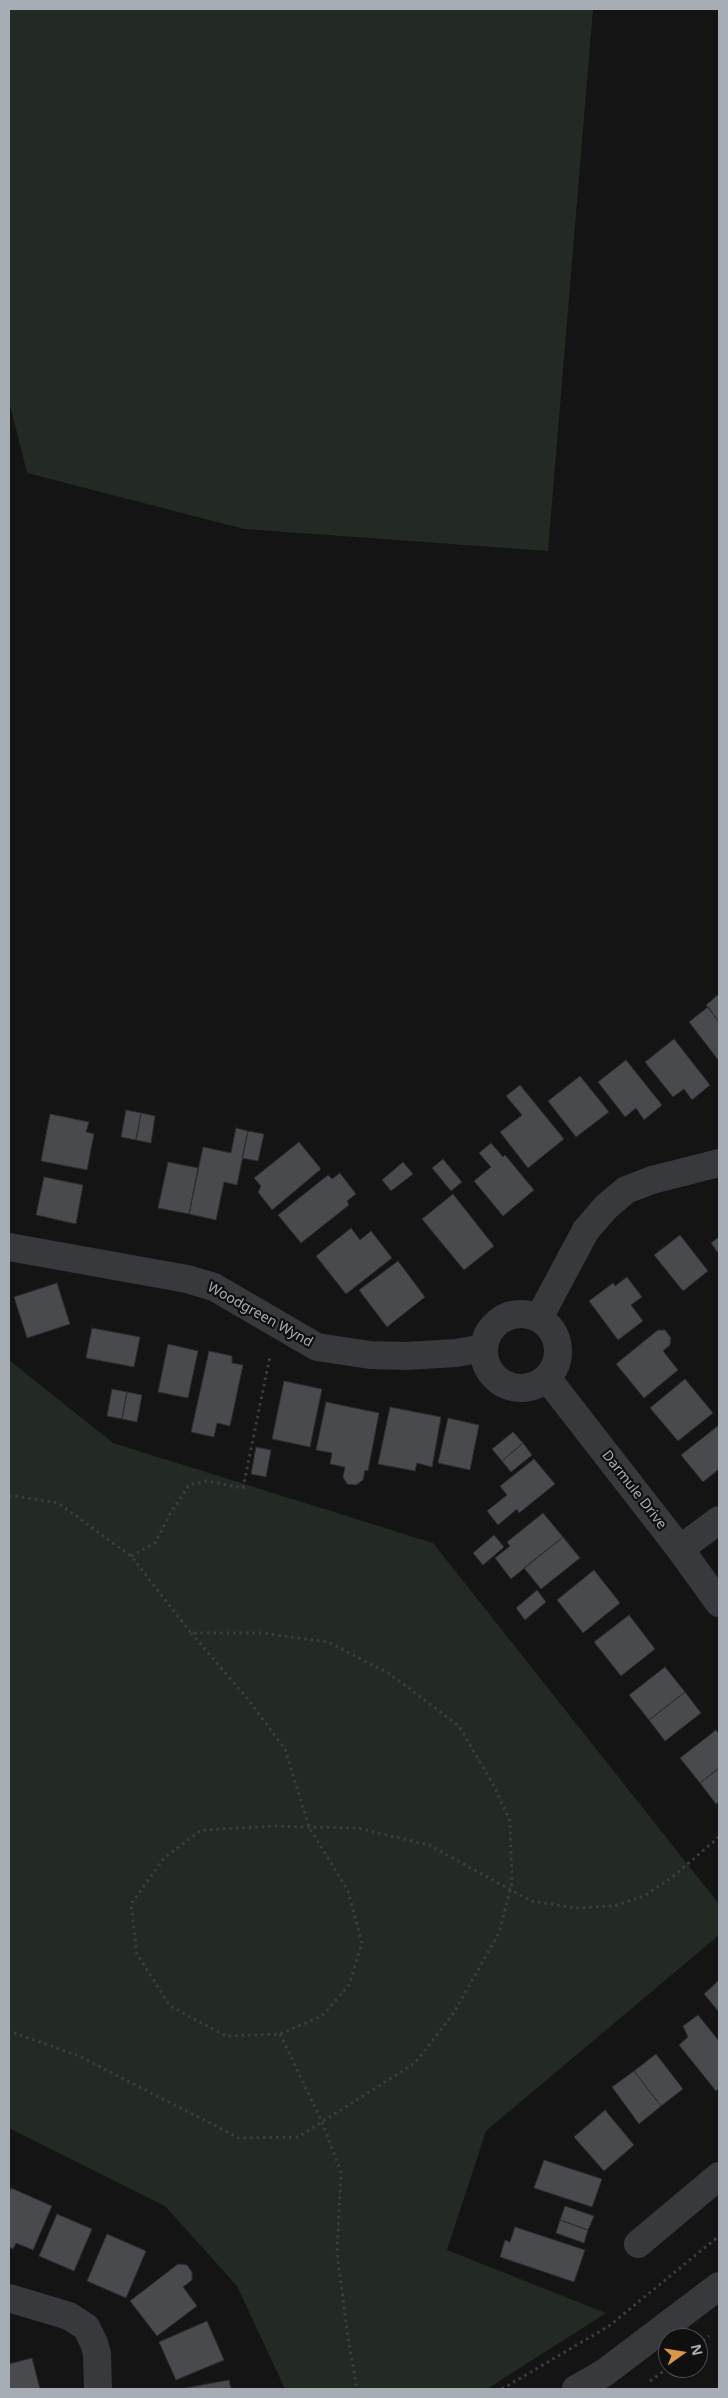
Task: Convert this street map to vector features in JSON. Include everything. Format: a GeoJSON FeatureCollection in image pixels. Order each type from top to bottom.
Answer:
{"type":"FeatureCollection","features":[{"type":"Feature","properties":{"kind":"street"},"geometry":{"type":"LineString","coordinates":[[538,1318],[586,1230],[606,1207],[626,1190],[652,1180],[719,1164]]}},
{"type":"Feature","properties":{"kind":"street","name":"Woodgreen Wynd"},"geometry":{"type":"LineString","coordinates":[[9,1247],[187,1279],[214,1288],[317,1347],[370,1355],[456,1353],[484,1348]]}},
{"type":"Feature","properties":{"kind":"street"},"geometry":{"type":"LineString","coordinates":[[514,1314],[527,1314],[548,1324],[558,1346],[558,1357],[554,1368],[547,1378],[536,1385],[524,1388],[512,1387],[500,1381],[491,1373],[486,1361],[484,1348],[487,1336],[503,1318],[514,1314]]}},
{"type":"Feature","properties":{"kind":"street","name":"Darmule Drive"},"geometry":{"type":"LineString","coordinates":[[547,1378],[680,1549],[719,1603]]}},
{"type":"Feature","properties":{"kind":"street"},"geometry":{"type":"LineString","coordinates":[[680,1549],[719,1520]]}},
{"type":"Feature","properties":{"kind":"street"},"geometry":{"type":"LineString","coordinates":[[638,2244],[719,2176]]}},
{"type":"Feature","properties":{"kind":"street"},"geometry":{"type":"LineString","coordinates":[[576,2389],[604,2373],[719,2286]]}},
{"type":"Feature","properties":{"kind":"street"},"geometry":{"type":"LineString","coordinates":[[9,2298],[69,2316],[86,2327],[94,2342],[97,2354],[98,2389]]}},
{"type":"Feature","properties":{"kind":"path"},"geometry":{"type":"LineString","coordinates":[[131,1556],[155,1543],[189,1485],[207,1481],[243,1488],[277,1324]]}},
{"type":"Feature","properties":{"kind":"path"},"geometry":{"type":"LineString","coordinates":[[9,1497],[15,1496],[58,1503],[131,1556],[191,1633],[247,1698],[285,1749],[309,1827],[348,1892],[362,1943],[349,1985],[322,2016],[280,2034],[226,2036],[170,2006],[137,1954],[131,1904],[164,1858],[201,1830],[275,1826],[309,1827],[358,1828],[429,1845],[531,1901],[576,1908],[614,1906],[644,1896],[672,1878],[719,1837]]}},
{"type":"Feature","properties":{"kind":"path"},"geometry":{"type":"LineString","coordinates":[[9,2031],[79,2056],[240,2138],[298,2137],[415,2063],[453,2014],[499,1933],[512,1883],[510,1820],[494,1786],[459,1726],[390,1674],[328,1642],[262,1633],[191,1633]]}},
{"type":"Feature","properties":{"kind":"path"},"geometry":{"type":"LineString","coordinates":[[280,2034],[322,2122],[341,2172],[337,2252],[348,2338],[357,2389]]}},
{"type":"Feature","properties":{"kind":"path"},"geometry":{"type":"LineString","coordinates":[[502,2389],[609,2326],[719,2236]]}},
{"type":"Feature","properties":{"kind":"shaded area"},"geometry":{"type":"Polygon","coordinates":[[[9,9],[593,9],[548,551],[244,529],[27,473],[9,401],[9,9]]]}},
{"type":"Feature","properties":{"kind":"shaded area"},"geometry":{"type":"Polygon","coordinates":[[[9,1360],[113,1443],[433,1543],[719,1904],[719,1935],[486,2131],[447,2250],[606,2313],[487,2389],[285,2389],[237,2286],[165,2206],[9,2128],[9,1360]]]}},
{"type":"Feature","properties":{"kind":"building"},"geometry":{"type":"Polygon","coordinates":[[[719,994],[719,1022],[706,1005],[719,994]]]}},
{"type":"Feature","properties":{"kind":"building"},"geometry":{"type":"Polygon","coordinates":[[[708,1007],[719,1022],[719,1061],[689,1022],[708,1007]]]}},
{"type":"Feature","properties":{"kind":"building"},"geometry":{"type":"Polygon","coordinates":[[[674,1039],[710,1085],[692,1100],[684,1089],[673,1097],[645,1062],[674,1039]]]}},
{"type":"Feature","properties":{"kind":"building"},"geometry":{"type":"Polygon","coordinates":[[[626,1060],[662,1105],[644,1120],[636,1108],[625,1117],[598,1082],[626,1060]]]}},
{"type":"Feature","properties":{"kind":"building"},"geometry":{"type":"Polygon","coordinates":[[[580,1076],[609,1112],[576,1137],[548,1101],[580,1076]]]}},
{"type":"Feature","properties":{"kind":"building"},"geometry":{"type":"Polygon","coordinates":[[[520,1085],[564,1139],[528,1168],[500,1132],[522,1115],[506,1096],[520,1085]]]}},
{"type":"Feature","properties":{"kind":"building"},"geometry":{"type":"Polygon","coordinates":[[[126,1110],[141,1113],[136,1140],[121,1137],[126,1110]]]}},
{"type":"Feature","properties":{"kind":"building"},"geometry":{"type":"Polygon","coordinates":[[[141,1113],[155,1116],[151,1143],[136,1140],[141,1113]]]}},
{"type":"Feature","properties":{"kind":"building"},"geometry":{"type":"Polygon","coordinates":[[[50,1114],[89,1122],[86,1132],[94,1134],[87,1170],[41,1161],[50,1114]]]}},
{"type":"Feature","properties":{"kind":"building"},"geometry":{"type":"Polygon","coordinates":[[[236,1128],[248,1131],[237,1185],[224,1182],[216,1220],[189,1214],[203,1147],[231,1153],[236,1128]]]}},
{"type":"Feature","properties":{"kind":"building"},"geometry":{"type":"Polygon","coordinates":[[[248,1131],[264,1134],[258,1161],[242,1158],[248,1131]]]}},
{"type":"Feature","properties":{"kind":"building"},"geometry":{"type":"Polygon","coordinates":[[[299,1142],[321,1169],[272,1210],[258,1192],[261,1186],[254,1178],[299,1142]]]}},
{"type":"Feature","properties":{"kind":"building"},"geometry":{"type":"Polygon","coordinates":[[[491,1143],[503,1157],[505,1155],[534,1190],[503,1216],[474,1181],[491,1167],[479,1153],[491,1143]]]}},
{"type":"Feature","properties":{"kind":"building"},"geometry":{"type":"Polygon","coordinates":[[[443,1159],[462,1182],[451,1191],[432,1168],[443,1159]]]}},
{"type":"Feature","properties":{"kind":"building"},"geometry":{"type":"Polygon","coordinates":[[[168,1162],[198,1168],[189,1214],[158,1208],[168,1162]]]}},
{"type":"Feature","properties":{"kind":"building"},"geometry":{"type":"Polygon","coordinates":[[[403,1162],[413,1174],[391,1191],[382,1180],[403,1162]]]}},
{"type":"Feature","properties":{"kind":"building"},"geometry":{"type":"Polygon","coordinates":[[[340,1173],[356,1194],[347,1201],[349,1205],[301,1243],[278,1215],[328,1175],[332,1179],[340,1173]]]}},
{"type":"Feature","properties":{"kind":"building"},"geometry":{"type":"Polygon","coordinates":[[[44,1177],[83,1185],[76,1224],[36,1215],[44,1177]]]}},
{"type":"Feature","properties":{"kind":"building"},"geometry":{"type":"Polygon","coordinates":[[[453,1194],[494,1246],[464,1270],[422,1219],[453,1194]]]}},
{"type":"Feature","properties":{"kind":"building"},"geometry":{"type":"Polygon","coordinates":[[[351,1228],[360,1240],[371,1231],[392,1258],[346,1294],[316,1256],[351,1228]]]}},
{"type":"Feature","properties":{"kind":"building"},"geometry":{"type":"Polygon","coordinates":[[[680,1235],[708,1271],[683,1291],[654,1255],[680,1235]]]}},
{"type":"Feature","properties":{"kind":"building"},"geometry":{"type":"Polygon","coordinates":[[[719,1237],[719,1254],[711,1243],[719,1237]]]}},
{"type":"Feature","properties":{"kind":"building"},"geometry":{"type":"Polygon","coordinates":[[[398,1261],[425,1297],[387,1327],[359,1290],[398,1261]]]}},
{"type":"Feature","properties":{"kind":"building"},"geometry":{"type":"Polygon","coordinates":[[[627,1277],[642,1297],[631,1305],[643,1321],[618,1340],[589,1301],[613,1283],[615,1286],[627,1277]]]}},
{"type":"Feature","properties":{"kind":"building"},"geometry":{"type":"Polygon","coordinates":[[[57,1283],[70,1324],[27,1338],[14,1297],[57,1283]]]}},
{"type":"Feature","properties":{"kind":"building"},"geometry":{"type":"Polygon","coordinates":[[[92,1328],[140,1337],[134,1367],[86,1358],[92,1328]]]}},
{"type":"Feature","properties":{"kind":"building"},"geometry":{"type":"Polygon","coordinates":[[[658,1330],[665,1330],[671,1338],[670,1345],[663,1351],[678,1370],[644,1398],[616,1364],[658,1330]]]}},
{"type":"Feature","properties":{"kind":"building"},"geometry":{"type":"Polygon","coordinates":[[[168,1344],[198,1351],[188,1398],[158,1392],[168,1344]]]}},
{"type":"Feature","properties":{"kind":"building"},"geometry":{"type":"Polygon","coordinates":[[[209,1351],[232,1356],[232,1363],[243,1365],[230,1426],[217,1423],[214,1437],[191,1432],[209,1351]]]}},
{"type":"Feature","properties":{"kind":"building"},"geometry":{"type":"Polygon","coordinates":[[[685,1379],[713,1413],[678,1441],[650,1408],[685,1379]]]}},
{"type":"Feature","properties":{"kind":"building"},"geometry":{"type":"Polygon","coordinates":[[[284,1381],[322,1389],[310,1447],[272,1439],[284,1381]]]}},
{"type":"Feature","properties":{"kind":"building"},"geometry":{"type":"Polygon","coordinates":[[[112,1389],[127,1392],[122,1419],[107,1416],[112,1389]]]}},
{"type":"Feature","properties":{"kind":"building"},"geometry":{"type":"Polygon","coordinates":[[[127,1392],[142,1395],[137,1422],[122,1419],[127,1392]]]}},
{"type":"Feature","properties":{"kind":"building"},"geometry":{"type":"Polygon","coordinates":[[[326,1402],[379,1413],[368,1471],[365,1470],[363,1480],[356,1485],[347,1484],[343,1477],[345,1467],[330,1464],[332,1453],[316,1450],[326,1402]]]}},
{"type":"Feature","properties":{"kind":"building"},"geometry":{"type":"Polygon","coordinates":[[[390,1407],[441,1417],[432,1467],[417,1463],[415,1471],[378,1464],[390,1407]]]}},
{"type":"Feature","properties":{"kind":"building"},"geometry":{"type":"Polygon","coordinates":[[[448,1418],[479,1425],[470,1470],[438,1463],[448,1418]]]}},
{"type":"Feature","properties":{"kind":"building"},"geometry":{"type":"Polygon","coordinates":[[[719,1425],[719,1469],[703,1482],[681,1455],[719,1425]]]}},
{"type":"Feature","properties":{"kind":"building"},"geometry":{"type":"Polygon","coordinates":[[[513,1432],[523,1443],[502,1461],[492,1449],[513,1432]]]}},
{"type":"Feature","properties":{"kind":"building"},"geometry":{"type":"Polygon","coordinates":[[[523,1443],[532,1455],[511,1472],[502,1461],[523,1443]]]}},
{"type":"Feature","properties":{"kind":"building"},"geometry":{"type":"Polygon","coordinates":[[[256,1447],[271,1450],[266,1477],[251,1474],[256,1447]]]}},
{"type":"Feature","properties":{"kind":"building"},"geometry":{"type":"Polygon","coordinates":[[[534,1459],[555,1484],[519,1513],[517,1509],[498,1525],[487,1511],[507,1495],[500,1486],[534,1459]]]}},
{"type":"Feature","properties":{"kind":"building"},"geometry":{"type":"Polygon","coordinates":[[[543,1513],[563,1537],[511,1579],[495,1558],[510,1546],[507,1542],[543,1513]]]}},
{"type":"Feature","properties":{"kind":"building"},"geometry":{"type":"Polygon","coordinates":[[[494,1535],[504,1547],[483,1565],[473,1553],[494,1535]]]}},
{"type":"Feature","properties":{"kind":"building"},"geometry":{"type":"Polygon","coordinates":[[[563,1537],[580,1558],[541,1589],[524,1568],[563,1537]]]}},
{"type":"Feature","properties":{"kind":"building"},"geometry":{"type":"Polygon","coordinates":[[[594,1570],[620,1603],[583,1633],[557,1600],[594,1570]]]}},
{"type":"Feature","properties":{"kind":"building"},"geometry":{"type":"Polygon","coordinates":[[[537,1590],[546,1602],[525,1620],[516,1608],[537,1590]]]}},
{"type":"Feature","properties":{"kind":"building"},"geometry":{"type":"Polygon","coordinates":[[[629,1615],[655,1649],[621,1676],[594,1642],[629,1615]]]}},
{"type":"Feature","properties":{"kind":"building"},"geometry":{"type":"Polygon","coordinates":[[[665,1667],[685,1692],[649,1720],[629,1695],[665,1667]]]}},
{"type":"Feature","properties":{"kind":"building"},"geometry":{"type":"Polygon","coordinates":[[[685,1692],[701,1713],[665,1741],[649,1720],[685,1692]]]}},
{"type":"Feature","properties":{"kind":"building"},"geometry":{"type":"Polygon","coordinates":[[[716,1730],[719,1734],[719,1768],[700,1783],[680,1758],[716,1730]]]}},
{"type":"Feature","properties":{"kind":"building"},"geometry":{"type":"Polygon","coordinates":[[[719,1768],[719,1802],[716,1804],[700,1783],[719,1768]]]}},
{"type":"Feature","properties":{"kind":"building"},"geometry":{"type":"Polygon","coordinates":[[[718,1981],[719,1983],[719,2012],[704,1994],[718,1981]]]}},
{"type":"Feature","properties":{"kind":"building"},"geometry":{"type":"Polygon","coordinates":[[[698,2015],[719,2041],[719,2088],[716,2091],[679,2045],[688,2037],[683,2026],[698,2015]]]}},
{"type":"Feature","properties":{"kind":"building"},"geometry":{"type":"Polygon","coordinates":[[[656,2054],[683,2089],[661,2106],[634,2071],[656,2054]]]}},
{"type":"Feature","properties":{"kind":"building"},"geometry":{"type":"Polygon","coordinates":[[[634,2071],[661,2106],[639,2124],[612,2087],[634,2071]]]}},
{"type":"Feature","properties":{"kind":"building"},"geometry":{"type":"Polygon","coordinates":[[[605,2110],[634,2145],[604,2171],[574,2137],[605,2110]]]}},
{"type":"Feature","properties":{"kind":"building"},"geometry":{"type":"Polygon","coordinates":[[[544,2160],[602,2179],[592,2207],[534,2188],[544,2160]]]}},
{"type":"Feature","properties":{"kind":"building"},"geometry":{"type":"Polygon","coordinates":[[[11,2188],[52,2206],[33,2250],[16,2243],[13,2249],[9,2247],[9,2193],[11,2188]]]}},
{"type":"Feature","properties":{"kind":"building"},"geometry":{"type":"Polygon","coordinates":[[[565,2206],[594,2216],[588,2230],[560,2220],[565,2206]]]}},
{"type":"Feature","properties":{"kind":"building"},"geometry":{"type":"Polygon","coordinates":[[[57,2214],[92,2229],[74,2271],[39,2256],[57,2214]]]}},
{"type":"Feature","properties":{"kind":"building"},"geometry":{"type":"Polygon","coordinates":[[[560,2220],[588,2230],[584,2243],[556,2233],[560,2220]]]}},
{"type":"Feature","properties":{"kind":"building"},"geometry":{"type":"Polygon","coordinates":[[[515,2227],[585,2250],[574,2282],[500,2257],[505,2240],[510,2242],[515,2227]]]}},
{"type":"Feature","properties":{"kind":"building"},"geometry":{"type":"Polygon","coordinates":[[[107,2234],[146,2251],[126,2298],[87,2281],[107,2234]]]}},
{"type":"Feature","properties":{"kind":"building"},"geometry":{"type":"Polygon","coordinates":[[[178,2264],[187,2265],[192,2272],[192,2280],[183,2287],[197,2306],[157,2336],[130,2301],[178,2264]]]}},
{"type":"Feature","properties":{"kind":"building"},"geometry":{"type":"Polygon","coordinates":[[[207,2321],[224,2360],[176,2380],[159,2342],[207,2321]]]}},
{"type":"Feature","properties":{"kind":"building"},"geometry":{"type":"Polygon","coordinates":[[[32,2358],[40,2389],[9,2389],[9,2364],[32,2358]]]}},
{"type":"Feature","properties":{"kind":"building"},"geometry":{"type":"Polygon","coordinates":[[[229,2380],[231,2389],[180,2389],[229,2380]]]}}]}
